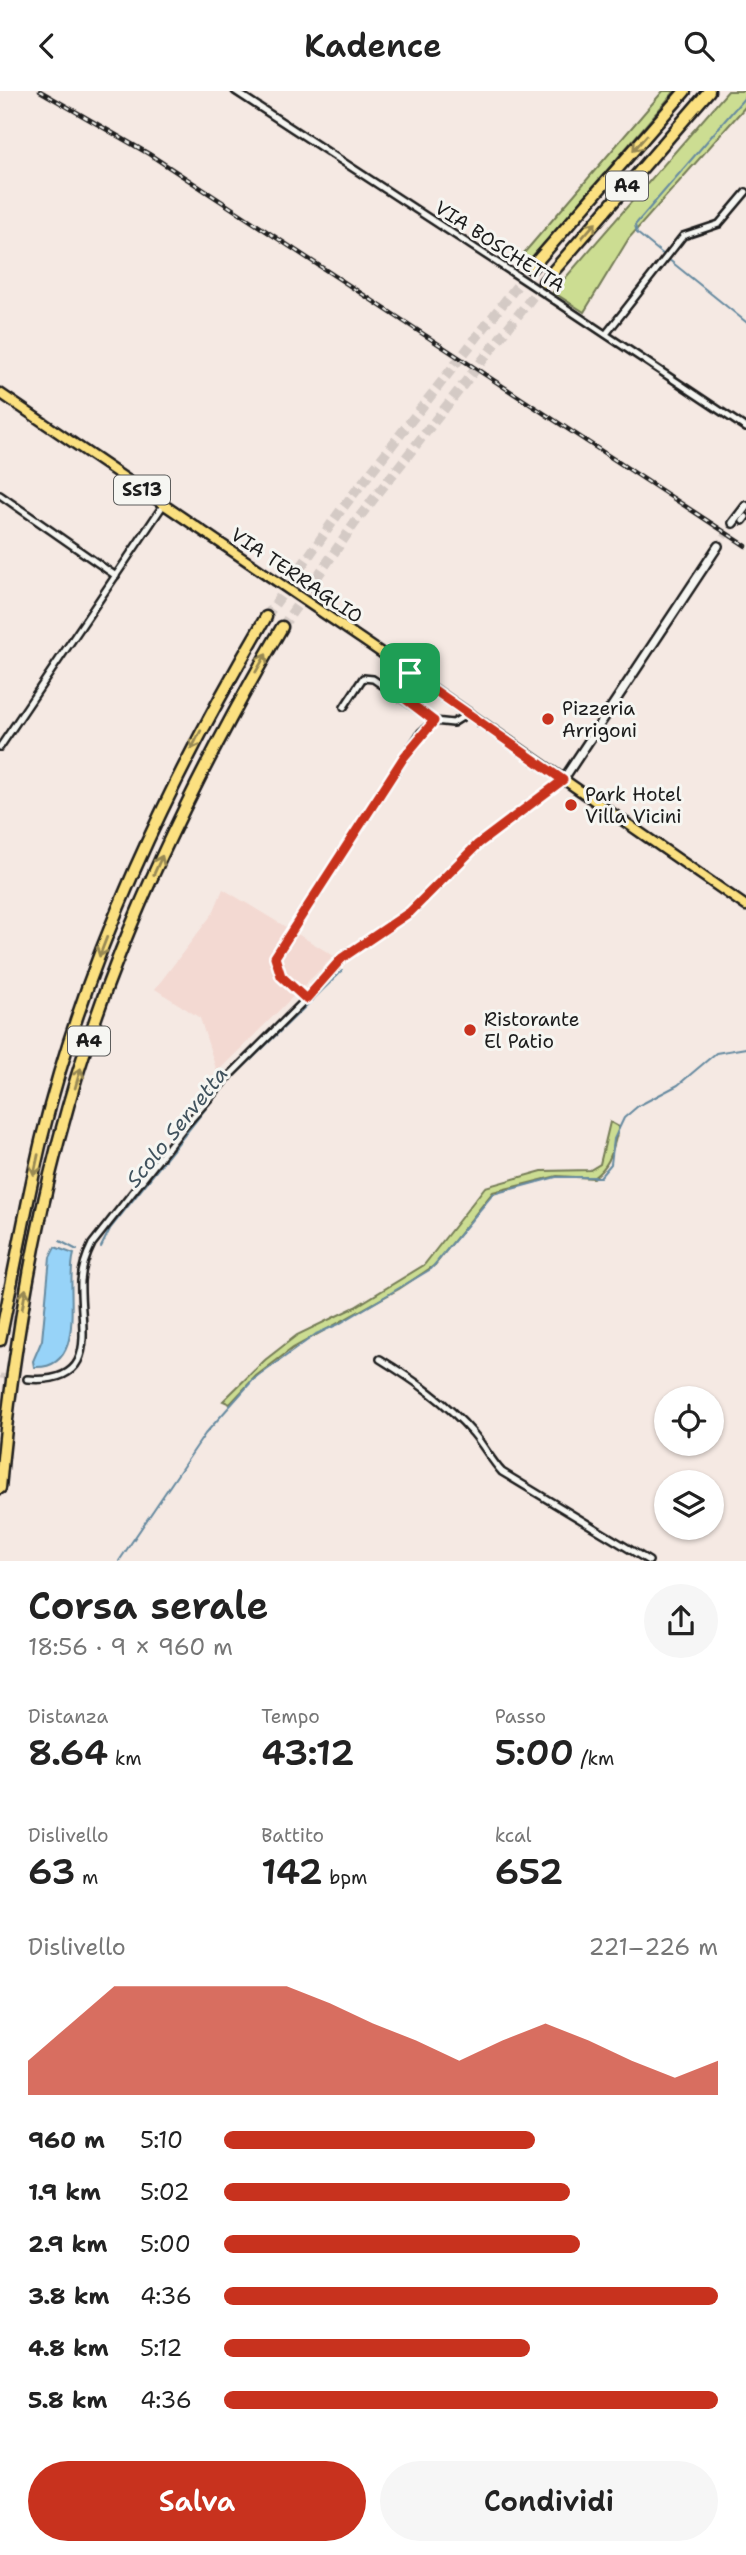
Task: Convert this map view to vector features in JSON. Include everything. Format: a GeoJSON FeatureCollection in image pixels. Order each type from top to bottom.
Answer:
{"type":"FeatureCollection","features":[{"type":"Feature","properties":{"kind":"highway","name":"A4"},"geometry":{"type":"LineString","coordinates":[[531,268],[685,91]]}},
{"type":"Feature","properties":{"kind":"highway","name":"A4"},"geometry":{"type":"LineString","coordinates":[[544,282],[709,91]]}},
{"type":"Feature","properties":{"kind":"highway","name":"A4"},"geometry":{"type":"LineString","coordinates":[[0,1340],[42,1137],[70,1041],[103,946],[166,799],[214,704],[265,617]]}},
{"type":"Feature","properties":{"kind":"highway","name":"A4"},"geometry":{"type":"LineString","coordinates":[[0,1488],[16,1349],[35,1242],[86,1049],[119,954],[182,811],[230,717],[282,627]]}},
{"type":"Feature","properties":{"kind":"main road","name":"VIA TERRAGLIO"},"geometry":{"type":"LineString","coordinates":[[0,393],[746,906]]}},
{"type":"Feature","properties":{"kind":"street","name":"VIA BOSCHETTA"},"geometry":{"type":"LineString","coordinates":[[235,91],[746,428]]}},
{"type":"Feature","properties":{"kind":"street"},"geometry":{"type":"LineString","coordinates":[[606,334],[688,232],[719,224],[746,192]]}},
{"type":"Feature","properties":{"kind":"street"},"geometry":{"type":"LineString","coordinates":[[0,495],[116,576]]}},
{"type":"Feature","properties":{"kind":"street"},"geometry":{"type":"LineString","coordinates":[[0,747],[164,505]]}},
{"type":"Feature","properties":{"kind":"street"},"geometry":{"type":"LineString","coordinates":[[733,523],[746,506]]}},
{"type":"Feature","properties":{"kind":"street"},"geometry":{"type":"LineString","coordinates":[[27,1379],[56,1378],[68,1371],[80,1356],[85,1339],[81,1280],[84,1260],[92,1244],[202,1106],[342,958],[410,912],[478,844],[563,780],[718,546]]}},
{"type":"Feature","properties":{"kind":"street"},"geometry":{"type":"LineString","coordinates":[[396,692],[410,673]]}},
{"type":"Feature","properties":{"kind":"street"},"geometry":{"type":"LineString","coordinates":[[344,706],[363,678],[373,679],[396,692],[434,721],[457,722],[468,713]]}},
{"type":"Feature","properties":{"kind":"street"},"geometry":{"type":"LineString","coordinates":[[306,999],[281,976],[275,957],[404,757],[434,721]]}},
{"type":"Feature","properties":{"kind":"street"},"geometry":{"type":"LineString","coordinates":[[380,1359],[420,1383],[446,1406],[474,1434],[488,1457],[502,1472],[649,1561]]}},
{"type":"Feature","properties":{"kind":"shaded area"},"geometry":{"type":"Polygon","coordinates":[[[223,889],[334,956],[217,1072],[200,1018],[155,989],[213,913],[223,889]]]}},
{"type":"Feature","properties":{"kind":"green space"},"geometry":{"type":"Polygon","coordinates":[[[663,91],[675,91],[525,266],[518,260],[663,91]]]}},
{"type":"Feature","properties":{"kind":"green space"},"geometry":{"type":"Polygon","coordinates":[[[728,91],[746,91],[746,106],[629,238],[584,312],[553,292],[728,91]]]}},
{"type":"Feature","properties":{"kind":"green space"},"geometry":{"type":"Polygon","coordinates":[[[610,1122],[619,1127],[613,1149],[605,1167],[593,1178],[557,1176],[493,1192],[435,1265],[399,1289],[293,1348],[256,1376],[230,1404],[223,1401],[265,1360],[297,1335],[355,1307],[424,1265],[485,1187],[542,1171],[590,1170],[600,1164],[610,1122]]]}},
{"type":"Feature","properties":{"kind":"water"},"geometry":{"type":"Polygon","coordinates":[[[55,1247],[74,1254],[69,1341],[62,1355],[51,1364],[34,1367],[33,1361],[42,1340],[50,1257],[55,1247]]]}},
{"type":"Feature","properties":{"kind":"waterway"},"geometry":{"type":"LineString","coordinates":[[664,255],[637,233],[635,225],[746,96]]}},
{"type":"Feature","properties":{"kind":"waterway"},"geometry":{"type":"LineString","coordinates":[[668,259],[746,322]]}},
{"type":"Feature","properties":{"kind":"waterway","name":"Scolo Servetta"},"geometry":{"type":"LineString","coordinates":[[101,1247],[110,1229],[223,1087],[342,971]]}},
{"type":"Feature","properties":{"kind":"waterway"},"geometry":{"type":"LineString","coordinates":[[119,1561],[205,1434],[253,1380],[316,1334],[339,1324],[431,1269],[493,1194],[556,1177],[600,1177],[611,1164],[614,1139],[624,1118],[638,1106],[678,1085],[716,1053],[746,1048]]}},
{"type":"Feature","properties":{"kind":"waterway","name":"Scolo Servetta"},"geometry":{"type":"LineString","coordinates":[[60,1241],[77,1250]]}},
{"type":"Feature","properties":{"kind":"tunnel"},"geometry":{"type":"LineString","coordinates":[[266,617],[341,510],[531,268]]}},
{"type":"Feature","properties":{"kind":"tunnel"},"geometry":{"type":"LineString","coordinates":[[282,627],[357,520],[544,282]]}},
{"type":"Feature","properties":{"kind":"tunnel"},"geometry":{"type":"LineString","coordinates":[[718,546],[733,523]]}},
{"type":"Feature","properties":{"kind":"tunnel"},"geometry":{"type":"LineString","coordinates":[[0,1376],[27,1379]]}},
{"type":"Feature","properties":{"kind":"railway"},"geometry":{"type":"LineString","coordinates":[[40,91],[149,154],[746,546]]}},
{"type":"Feature","properties":{"kind":"place","name":"Pizzeria Arrigoni"},"geometry":{"type":"Point","coordinates":[548,719]}},
{"type":"Feature","properties":{"kind":"place","name":"Park Hotel Villa Vicini"},"geometry":{"type":"Point","coordinates":[571,805]}},
{"type":"Feature","properties":{"kind":"place","name":"Ristorante El Patio"},"geometry":{"type":"Point","coordinates":[470,1030]}},
{"type":"Feature","properties":{"kind":"route"},"geometry":{"type":"LineString","coordinates":[[410,673],[563,780],[478,844],[410,912],[342,958],[306,999],[281,976],[275,967],[275,957],[404,757],[421,732],[434,721],[396,692],[410,673]]}}]}
